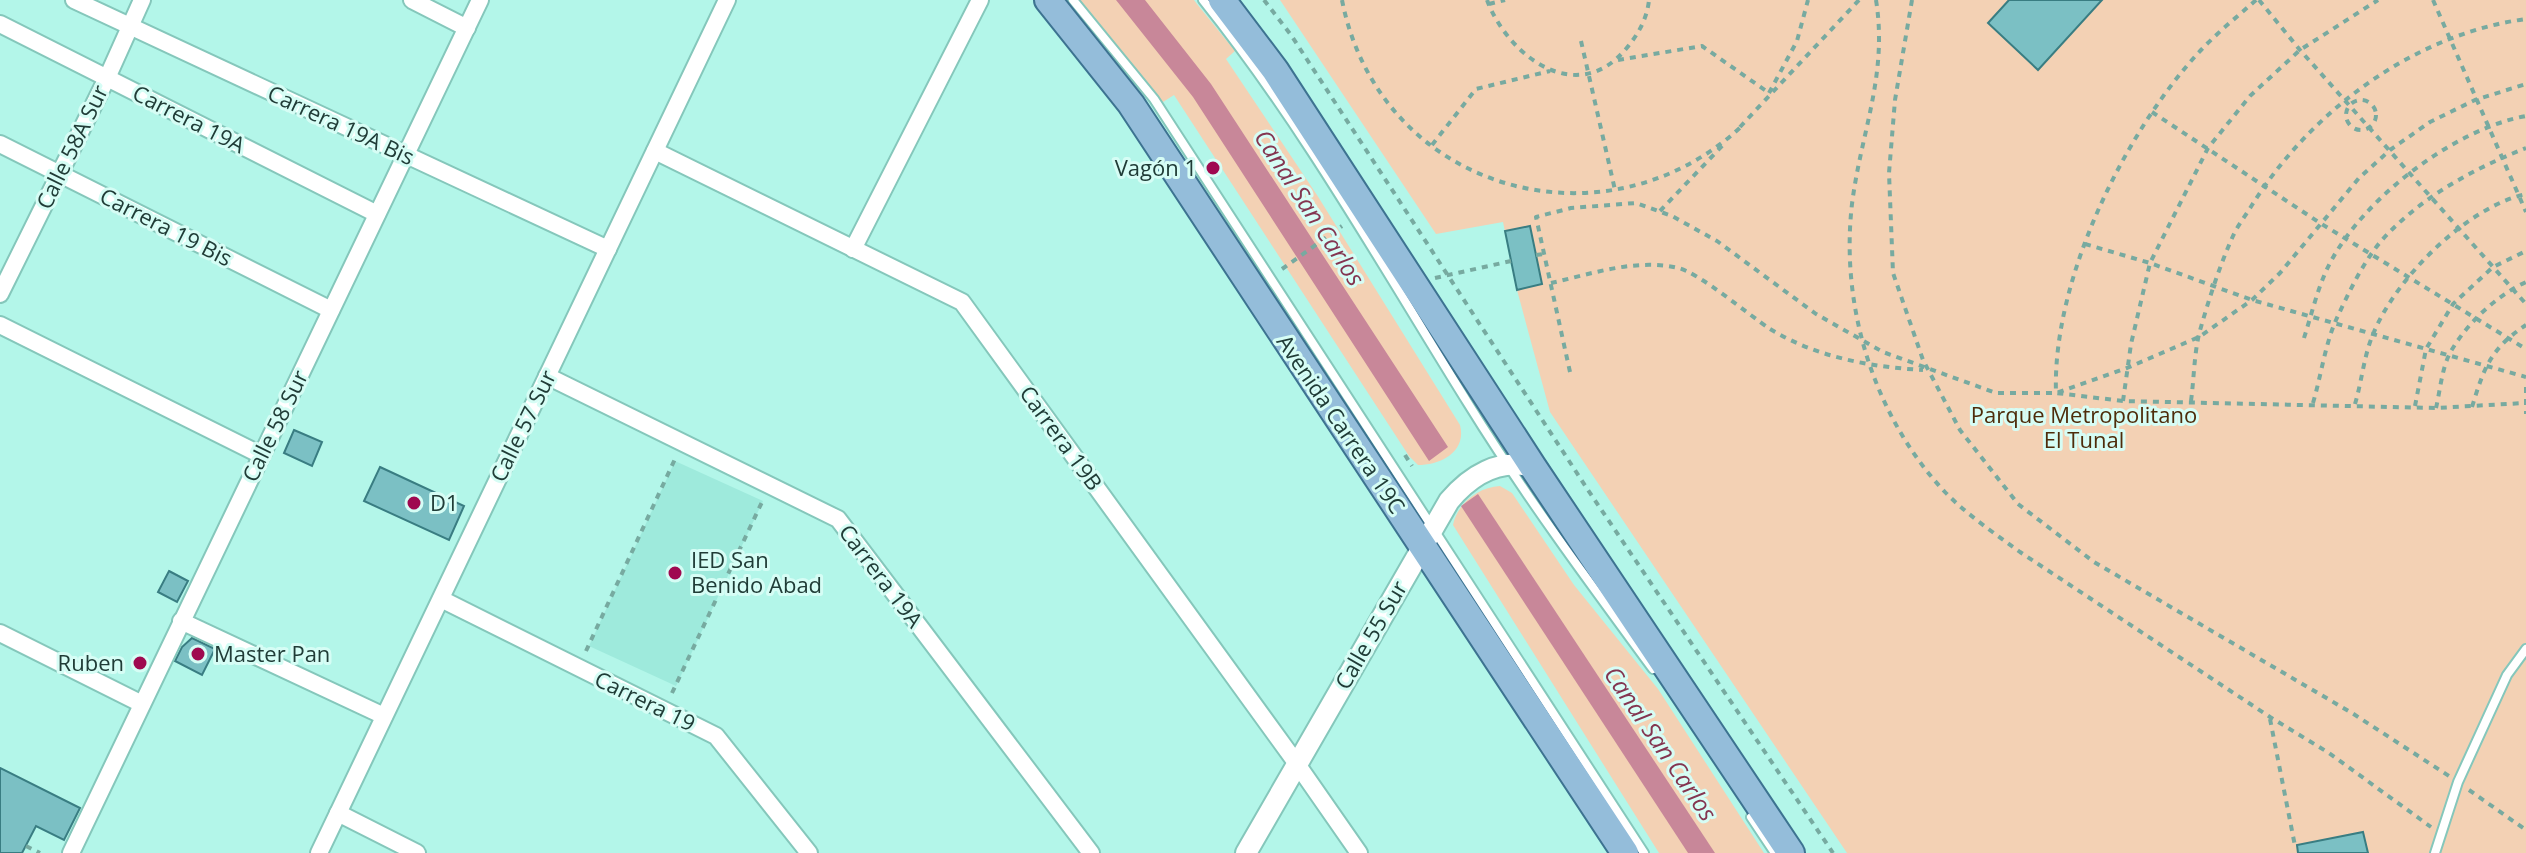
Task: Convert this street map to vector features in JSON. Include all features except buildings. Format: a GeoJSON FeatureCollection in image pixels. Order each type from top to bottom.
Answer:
{"type":"FeatureCollection","features":[{"type":"Feature","properties":{"kind":"main road","name":"Avenida Carrera 19C"},"geometry":{"type":"LineString","coordinates":[[1048,0],[1131,104],[1427,537],[1625,853]]}},
{"type":"Feature","properties":{"kind":"main road"},"geometry":{"type":"LineString","coordinates":[[1222,0],[1275,70],[1414,282],[1520,466],[1791,853]]}},
{"type":"Feature","properties":{"kind":"street","name":"Carrera 19A Bis"},"geometry":{"type":"LineString","coordinates":[[74,0],[608,249]]}},
{"type":"Feature","properties":{"kind":"street","name":"Calle 58A Sur"},"geometry":{"type":"LineString","coordinates":[[0,294],[107,78],[142,0]]}},
{"type":"Feature","properties":{"kind":"street"},"geometry":{"type":"LineString","coordinates":[[412,0],[467,28]]}},
{"type":"Feature","properties":{"kind":"street","name":"Calle 58 Sur"},"geometry":{"type":"LineString","coordinates":[[71,853],[480,0]]}},
{"type":"Feature","properties":{"kind":"street","name":"Calle 57 Sur"},"geometry":{"type":"LineString","coordinates":[[319,853],[727,0]]}},
{"type":"Feature","properties":{"kind":"street"},"geometry":{"type":"LineString","coordinates":[[853,249],[980,0]]}},
{"type":"Feature","properties":{"kind":"street","name":"Carrera 19A"},"geometry":{"type":"LineString","coordinates":[[0,24],[377,214]]}},
{"type":"Feature","properties":{"kind":"street","name":"Carrera 19 Bis"},"geometry":{"type":"LineString","coordinates":[[0,144],[331,310]]}},
{"type":"Feature","properties":{"kind":"street","name":"Carrera 19B"},"geometry":{"type":"LineString","coordinates":[[655,151],[962,302],[1359,853]]}},
{"type":"Feature","properties":{"kind":"street"},"geometry":{"type":"LineString","coordinates":[[0,325],[261,455]]}},
{"type":"Feature","properties":{"kind":"street","name":"Carrera 19A"},"geometry":{"type":"LineString","coordinates":[[547,376],[838,519],[1091,853]]}},
{"type":"Feature","properties":{"kind":"street","name":"Calle 55 Sur"},"geometry":{"type":"LineString","coordinates":[[1246,853],[1449,501],[1467,483],[1490,468],[1520,466]]}},
{"type":"Feature","properties":{"kind":"street","name":"Carrera 19"},"geometry":{"type":"LineString","coordinates":[[441,599],[716,736],[809,853]]}},
{"type":"Feature","properties":{"kind":"street"},"geometry":{"type":"LineString","coordinates":[[181,621],[384,716]]}},
{"type":"Feature","properties":{"kind":"street"},"geometry":{"type":"LineString","coordinates":[[0,633],[142,704]]}},
{"type":"Feature","properties":{"kind":"street"},"geometry":{"type":"LineString","coordinates":[[338,813],[417,853]]}},
{"type":"Feature","properties":{"kind":"lane"},"geometry":{"type":"LineString","coordinates":[[1073,0],[1154,99],[1427,537],[1644,853]]}},
{"type":"Feature","properties":{"kind":"lane"},"geometry":{"type":"LineString","coordinates":[[1203,0],[1242,49],[1520,466],[1554,536],[1658,676]]}},
{"type":"Feature","properties":{"kind":"lane"},"geometry":{"type":"LineString","coordinates":[[2435,853],[2458,782],[2507,675],[2526,649]]}},
{"type":"Feature","properties":{"kind":"lane"},"geometry":{"type":"LineString","coordinates":[[1743,803],[1775,853]]}},
{"type":"Feature","properties":{"kind":"path"},"geometry":{"type":"LineString","coordinates":[[1264,0],[1291,35],[1588,490],[1833,853]]}},
{"type":"Feature","properties":{"kind":"path"},"geometry":{"type":"LineString","coordinates":[[1342,0],[1356,48],[1373,81],[1395,111],[1432,145],[1468,168],[1520,187],[1566,194],[1615,190],[1649,182],[1683,168],[1715,149],[1742,126]]}},
{"type":"Feature","properties":{"kind":"path"},"geometry":{"type":"LineString","coordinates":[[1505,0],[1488,2],[1512,44],[1537,65],[1552,71],[1588,73],[1616,61],[1702,46],[1769,93]]}},
{"type":"Feature","properties":{"kind":"path"},"geometry":{"type":"LineString","coordinates":[[1616,61],[1636,37],[1648,12],[1649,0]]}},
{"type":"Feature","properties":{"kind":"path"},"geometry":{"type":"LineString","coordinates":[[1754,113],[1769,93],[1797,41],[1808,0]]}},
{"type":"Feature","properties":{"kind":"path"},"geometry":{"type":"LineString","coordinates":[[1660,212],[1859,0]]}},
{"type":"Feature","properties":{"kind":"path"},"geometry":{"type":"LineString","coordinates":[[1876,0],[1880,60],[1852,204],[1850,255],[1855,308],[1871,367],[1892,421],[1914,455],[1954,500],[2020,552],[2372,783],[2442,836]]}},
{"type":"Feature","properties":{"kind":"path"},"geometry":{"type":"LineString","coordinates":[[1912,0],[1895,100],[1889,173],[1893,273],[1929,371],[1960,430],[2018,504],[2094,562],[2352,713],[2526,830]]}},
{"type":"Feature","properties":{"kind":"path"},"geometry":{"type":"LineString","coordinates":[[2056,393],[2055,362],[2062,326],[2085,244],[2117,168],[2152,112],[2203,48],[2258,0],[2526,304]]}},
{"type":"Feature","properties":{"kind":"path"},"geometry":{"type":"LineString","coordinates":[[2123,401],[2127,368],[2150,263],[2208,148],[2250,96],[2300,50],[2378,0]]}},
{"type":"Feature","properties":{"kind":"path"},"geometry":{"type":"LineString","coordinates":[[2433,0],[2526,212]]}},
{"type":"Feature","properties":{"kind":"path"},"geometry":{"type":"LineString","coordinates":[[2191,401],[2199,337],[2234,234],[2264,187],[2299,142],[2390,69],[2450,38],[2498,22],[2526,19]]}},
{"type":"Feature","properties":{"kind":"path"},"geometry":{"type":"LineString","coordinates":[[1581,41],[1615,190]]}},
{"type":"Feature","properties":{"kind":"path"},"geometry":{"type":"LineString","coordinates":[[1432,145],[1476,89],[1552,71]]}},
{"type":"Feature","properties":{"kind":"path"},"geometry":{"type":"LineString","coordinates":[[2056,393],[2127,368],[2199,337],[2252,300],[2280,273],[2359,178],[2390,150],[2430,122],[2475,100],[2526,84]]}},
{"type":"Feature","properties":{"kind":"path"},"geometry":{"type":"LineString","coordinates":[[2362,100],[2371,104],[2376,118],[2370,127],[2363,130],[2349,124],[2346,115],[2349,102],[2362,100]]}},
{"type":"Feature","properties":{"kind":"path"},"geometry":{"type":"LineString","coordinates":[[2152,112],[2320,223],[2526,349]]}},
{"type":"Feature","properties":{"kind":"path"},"geometry":{"type":"LineString","coordinates":[[2304,338],[2331,262],[2368,210],[2409,172],[2488,128],[2526,116]]}},
{"type":"Feature","properties":{"kind":"path"},"geometry":{"type":"LineString","coordinates":[[2313,403],[2335,323],[2372,254],[2383,240],[2430,196],[2502,157],[2526,148]]}},
{"type":"Feature","properties":{"kind":"path"},"geometry":{"type":"LineString","coordinates":[[2355,404],[2373,334],[2409,277],[2457,227],[2526,194]]}},
{"type":"Feature","properties":{"kind":"path"},"geometry":{"type":"LineString","coordinates":[[1570,372],[1536,217],[1571,208],[1636,203],[1717,241],[1816,314],[1883,352],[1996,393],[2056,393],[2123,401],[2436,408],[2524,403]]}},
{"type":"Feature","properties":{"kind":"path"},"geometry":{"type":"LineString","coordinates":[[1281,270],[1342,226]]}},
{"type":"Feature","properties":{"kind":"path"},"geometry":{"type":"LineString","coordinates":[[2085,244],[2150,263],[2252,300],[2526,377]]}},
{"type":"Feature","properties":{"kind":"path"},"geometry":{"type":"LineString","coordinates":[[2415,407],[2426,349],[2453,304],[2493,267],[2526,251]]}},
{"type":"Feature","properties":{"kind":"path"},"geometry":{"type":"LineString","coordinates":[[1536,255],[1544,254]]}},
{"type":"Feature","properties":{"kind":"path"},"geometry":{"type":"LineString","coordinates":[[1414,282],[1511,261]]}},
{"type":"Feature","properties":{"kind":"path"},"geometry":{"type":"LineString","coordinates":[[1551,283],[1651,264],[1681,268],[1773,330],[1820,352],[1871,367],[1929,371]]}},
{"type":"Feature","properties":{"kind":"path"},"geometry":{"type":"LineString","coordinates":[[2436,408],[2449,355],[2476,318],[2512,288],[2526,282]]}},
{"type":"Feature","properties":{"kind":"path"},"geometry":{"type":"LineString","coordinates":[[2472,407],[2485,366],[2507,337],[2526,325]]}},
{"type":"Feature","properties":{"kind":"path"},"geometry":{"type":"LineString","coordinates":[[2526,387],[2526,414]]}},
{"type":"Feature","properties":{"kind":"path"},"geometry":{"type":"LineString","coordinates":[[578,667],[683,443]]}},
{"type":"Feature","properties":{"kind":"path"},"geometry":{"type":"LineString","coordinates":[[664,710],[770,486]]}},
{"type":"Feature","properties":{"kind":"path"},"geometry":{"type":"LineString","coordinates":[[2270,717],[2295,846]]}},
{"type":"Feature","properties":{"kind":"path"},"geometry":{"type":"LineString","coordinates":[[26,846],[40,853]]}},
{"type":"Feature","properties":{"kind":"shaded area"},"geometry":{"type":"Polygon","coordinates":[[[1116,0],[1145,0],[1211,84],[1448,447],[1429,461],[1193,97],[1116,0]]]}},
{"type":"Feature","properties":{"kind":"shaded area","name":"IED San Benido Abad"},"geometry":{"type":"Polygon","coordinates":[[[675,461],[763,501],[676,686],[589,646],[675,461]]]}},
{"type":"Feature","properties":{"kind":"shaded area"},"geometry":{"type":"Polygon","coordinates":[[[1478,494],[1715,853],[1688,853],[1461,506],[1478,494]]]}},
{"type":"Feature","properties":{"kind":"green space"},"geometry":{"type":"Polygon","coordinates":[[[1079,0],[1194,0],[1235,51],[1226,59],[1317,195],[1460,425],[1459,443],[1450,455],[1435,463],[1418,465],[1409,456],[1174,95],[1163,102],[1079,0]]]}},
{"type":"Feature","properties":{"kind":"green space","name":"Parque Metropolitano El Tunal"},"geometry":{"type":"Polygon","coordinates":[[[1280,0],[2526,0],[2526,853],[1847,853],[1550,412],[1517,290],[1503,222],[1436,234],[1280,0]]]}},
{"type":"Feature","properties":{"kind":"green space"},"geometry":{"type":"Polygon","coordinates":[[[1500,486],[1512,493],[1574,585],[1658,689],[1764,853],[1659,853],[1453,525],[1459,510],[1470,498],[1500,486]]]}},
{"type":"Feature","properties":{"kind":"place","name":"Vagón 1"},"geometry":{"type":"Point","coordinates":[1213,168]}},
{"type":"Feature","properties":{"kind":"place","name":"D1"},"geometry":{"type":"Point","coordinates":[414,503]}},
{"type":"Feature","properties":{"kind":"place","name":"IED San Benido Abad"},"geometry":{"type":"Point","coordinates":[675,573]}},
{"type":"Feature","properties":{"kind":"place","name":"Master Pan"},"geometry":{"type":"Point","coordinates":[198,654]}},
{"type":"Feature","properties":{"kind":"place","name":"Ruben"},"geometry":{"type":"Point","coordinates":[140,663]}},
{"type":"Feature","properties":{"kind":"water label","name":"Canal San Carlos"},"geometry":{"type":"Point","coordinates":[1309,208]}},
{"type":"Feature","properties":{"kind":"water label","name":"Canal San Carlos"},"geometry":{"type":"Point","coordinates":[1660,744]}}]}
